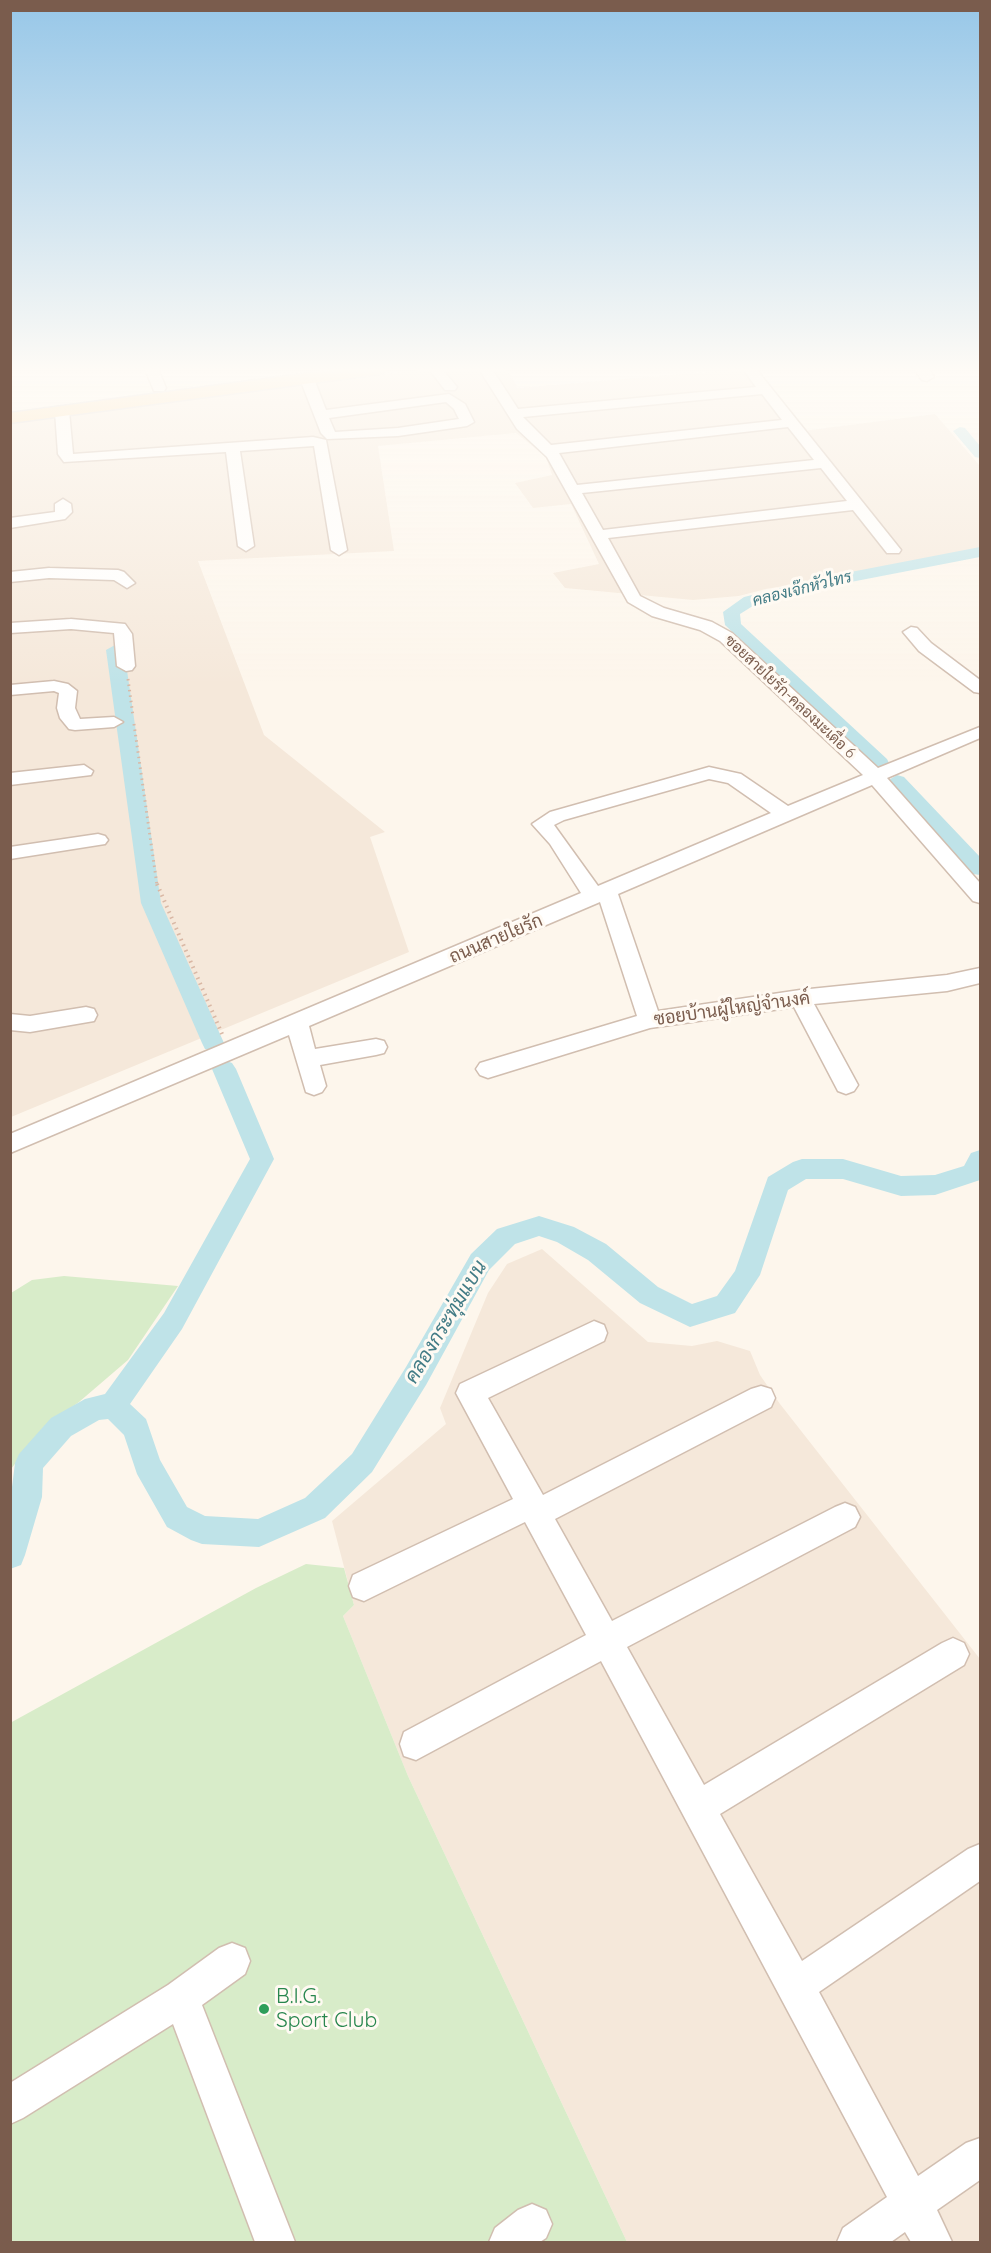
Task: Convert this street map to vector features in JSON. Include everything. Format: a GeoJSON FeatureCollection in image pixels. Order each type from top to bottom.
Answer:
{"type":"FeatureCollection","features":[{"type":"Feature","properties":{"kind":"street"},"geometry":{"type":"LineString","coordinates":[[236,474],[246,546]]}},
{"type":"Feature","properties":{"kind":"street"},"geometry":{"type":"LineString","coordinates":[[326,474],[339,550]]}},
{"type":"Feature","properties":{"kind":"street","name":"ซอยสายใยรัก-คลองมะเดื่อ 6"},"geometry":{"type":"LineString","coordinates":[[563,474],[634,599],[658,612],[706,626],[726,637],[876,777]]}},
{"type":"Feature","properties":{"kind":"street"},"geometry":{"type":"LineString","coordinates":[[572,490],[725,474]]}},
{"type":"Feature","properties":{"kind":"street"},"geometry":{"type":"LineString","coordinates":[[830,474],[893,550]]}},
{"type":"Feature","properties":{"kind":"street"},"geometry":{"type":"LineString","coordinates":[[10,523],[60,516],[64,512],[63,504]]}},
{"type":"Feature","properties":{"kind":"street"},"geometry":{"type":"LineString","coordinates":[[598,535],[854,505]]}},
{"type":"Feature","properties":{"kind":"street"},"geometry":{"type":"LineString","coordinates":[[10,577],[49,573],[118,575],[127,583]]}},
{"type":"Feature","properties":{"kind":"street"},"geometry":{"type":"LineString","coordinates":[[10,628],[71,624],[119,628],[124,634],[126,666]]}},
{"type":"Feature","properties":{"kind":"street"},"geometry":{"type":"LineString","coordinates":[[911,632],[926,647],[981,688]]}},
{"type":"Feature","properties":{"kind":"street"},"geometry":{"type":"LineString","coordinates":[[10,690],[54,686],[62,688],[68,691],[66,708],[69,718],[75,725],[114,722]]}},
{"type":"Feature","properties":{"kind":"street","name":"ถนนสายใยรัก"},"geometry":{"type":"LineString","coordinates":[[10,1144],[981,732]]}},
{"type":"Feature","properties":{"kind":"street"},"geometry":{"type":"LineString","coordinates":[[10,779],[84,771]]}},
{"type":"Feature","properties":{"kind":"street"},"geometry":{"type":"LineString","coordinates":[[650,1020],[601,894],[542,824],[557,816],[709,773],[734,778],[787,815]]}},
{"type":"Feature","properties":{"kind":"street"},"geometry":{"type":"LineString","coordinates":[[876,777],[981,896]]}},
{"type":"Feature","properties":{"kind":"street"},"geometry":{"type":"LineString","coordinates":[[10,853],[98,840]]}},
{"type":"Feature","properties":{"kind":"street","name":"ซอยบ้านผู้ใหญ่จำนงค์"},"geometry":{"type":"LineString","coordinates":[[489,1069],[650,1020],[800,998],[947,983],[981,976]]}},
{"type":"Feature","properties":{"kind":"street"},"geometry":{"type":"LineString","coordinates":[[800,998],[846,1085]]}},
{"type":"Feature","properties":{"kind":"street"},"geometry":{"type":"LineString","coordinates":[[10,1022],[30,1024],[86,1015]]}},
{"type":"Feature","properties":{"kind":"street"},"geometry":{"type":"LineString","coordinates":[[297,1023],[314,1086]]}},
{"type":"Feature","properties":{"kind":"street"},"geometry":{"type":"LineString","coordinates":[[307,1059],[376,1047]]}},
{"type":"Feature","properties":{"kind":"street"},"geometry":{"type":"LineString","coordinates":[[594,1333],[470,1393],[608,1640],[932,2242]]}},
{"type":"Feature","properties":{"kind":"street"},"geometry":{"type":"LineString","coordinates":[[364,1586],[535,1508],[761,1398]]}},
{"type":"Feature","properties":{"kind":"street"},"geometry":{"type":"LineString","coordinates":[[416,1744],[608,1640],[845,1517]]}},
{"type":"Feature","properties":{"kind":"street"},"geometry":{"type":"LineString","coordinates":[[698,1808],[953,1654]]}},
{"type":"Feature","properties":{"kind":"street"},"geometry":{"type":"LineString","coordinates":[[796,1986],[981,1861]]}},
{"type":"Feature","properties":{"kind":"street"},"geometry":{"type":"LineString","coordinates":[[10,2105],[181,1998],[232,1961]]}},
{"type":"Feature","properties":{"kind":"street"},"geometry":{"type":"LineString","coordinates":[[181,1998],[275,2242]]}},
{"type":"Feature","properties":{"kind":"street"},"geometry":{"type":"LineString","coordinates":[[857,2242],[981,2157]]}},
{"type":"Feature","properties":{"kind":"path"},"geometry":{"type":"LineString","coordinates":[[126,666],[157,885],[230,1051]]}},
{"type":"Feature","properties":{"kind":"shaded area"},"geometry":{"type":"Polygon","coordinates":[[[11,474],[382,474],[394,551],[198,561],[264,735],[385,832],[370,837],[409,952],[11,1117],[11,474]]]}},
{"type":"Feature","properties":{"kind":"shaded area"},"geometry":{"type":"Polygon","coordinates":[[[980,474],[980,550],[893,568],[766,589],[739,596],[693,600],[565,588],[553,573],[599,564],[571,504],[533,508],[515,483],[552,475],[980,474]]]}},
{"type":"Feature","properties":{"kind":"shaded area"},"geometry":{"type":"Polygon","coordinates":[[[542,1249],[648,1342],[692,1346],[717,1341],[750,1351],[760,1375],[780,1404],[980,1659],[980,2242],[627,2242],[408,1776],[343,1616],[354,1605],[332,1521],[446,1424],[440,1408],[488,1293],[507,1264],[542,1249]]]}},
{"type":"Feature","properties":{"kind":"green space"},"geometry":{"type":"Polygon","coordinates":[[[64,1276],[178,1286],[128,1360],[79,1402],[43,1428],[11,1469],[11,1293],[32,1280],[64,1276]]]}},
{"type":"Feature","properties":{"kind":"green space","name":"B.I.G. Sport Club"},"geometry":{"type":"Polygon","coordinates":[[[306,1564],[344,1568],[354,1605],[343,1616],[408,1776],[627,2242],[11,2242],[10,1723],[256,1588],[306,1564]]]}},
{"type":"Feature","properties":{"kind":"waterway","name":"คลองเจ๊กหัวไทร"},"geometry":{"type":"LineString","coordinates":[[880,763],[733,625],[731,612],[750,600],[825,582],[980,552]]}},
{"type":"Feature","properties":{"kind":"waterway"},"geometry":{"type":"LineString","coordinates":[[115,650],[151,903],[213,1043]]}},
{"type":"Feature","properties":{"kind":"waterway","name":"คลองเจ๊กหัวไทร"},"geometry":{"type":"LineString","coordinates":[[897,781],[980,869]]}},
{"type":"Feature","properties":{"kind":"waterway"},"geometry":{"type":"LineString","coordinates":[[113,1406],[173,1321],[262,1159],[224,1069]]}},
{"type":"Feature","properties":{"kind":"waterway","name":"คลองกระทุ่มแบน"},"geometry":{"type":"LineString","coordinates":[[113,1406],[136,1428],[147,1465],[177,1517],[202,1530],[259,1533],[315,1508],[362,1463],[416,1376],[480,1262],[506,1236],[539,1226],[565,1234],[597,1252],[649,1295],[690,1316],[726,1305],[747,1275],[777,1184],[802,1169],[843,1169],[901,1186],[935,1185],[973,1173],[980,1160]]}},
{"type":"Feature","properties":{"kind":"waterway","name":"คลองกระทุ่มแบน"},"geometry":{"type":"LineString","coordinates":[[10,1555],[27,1497],[29,1463],[61,1427],[95,1408],[113,1406]]}},
{"type":"Feature","properties":{"kind":"place","name":"B.I.G. Sport Club"},"geometry":{"type":"Point","coordinates":[264,2009]}}]}
